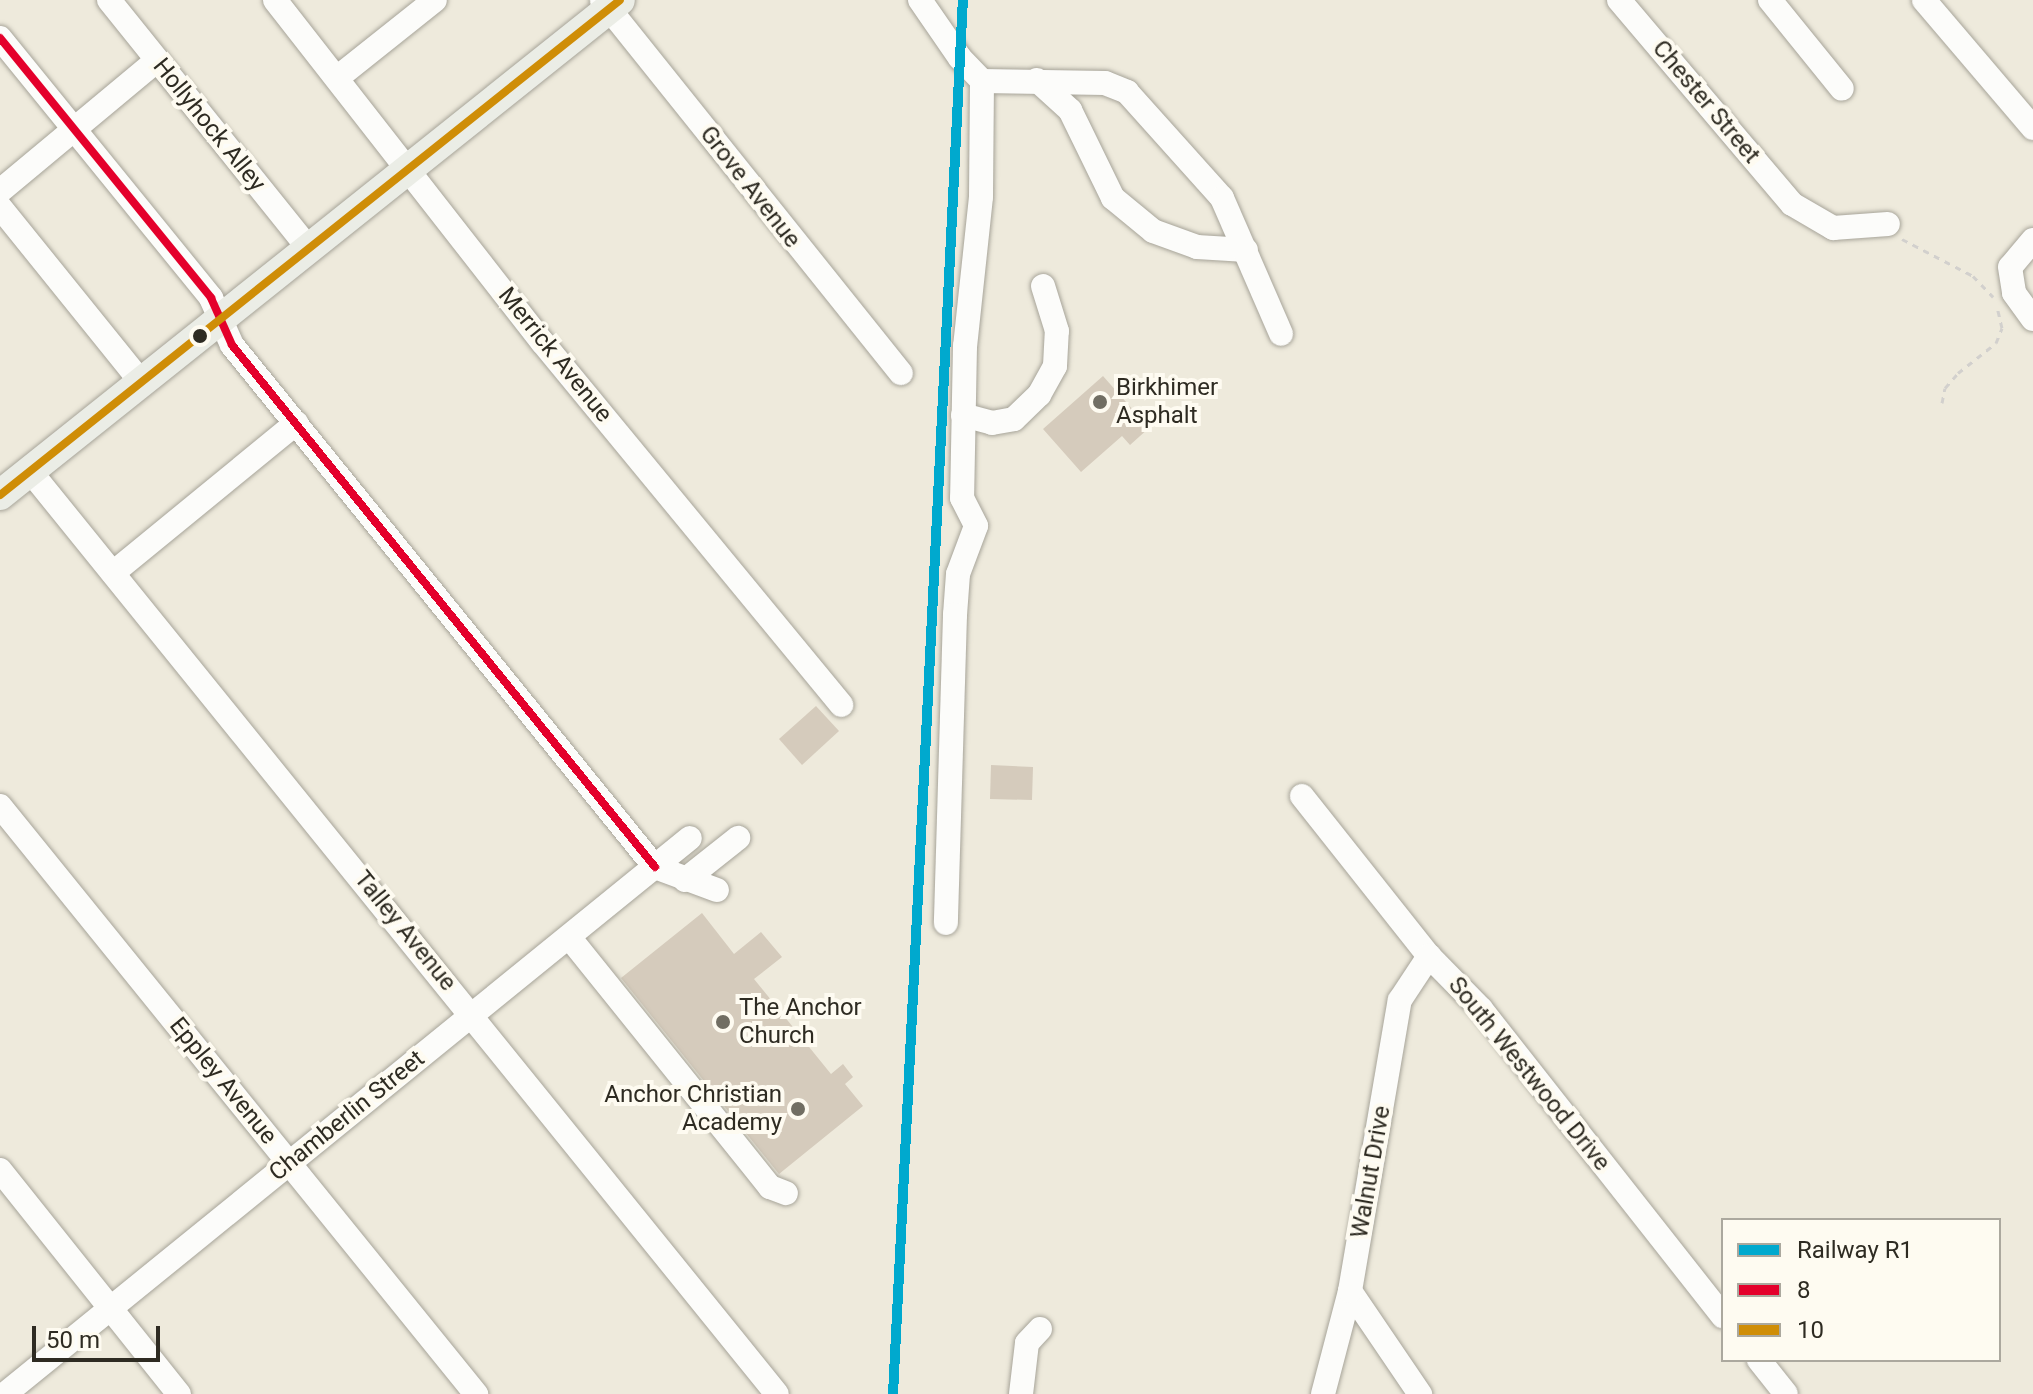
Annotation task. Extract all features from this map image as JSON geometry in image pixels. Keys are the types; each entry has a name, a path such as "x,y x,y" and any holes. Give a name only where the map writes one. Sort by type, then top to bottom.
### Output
{"main road":[{"path":"0,495 310,250 610,3"}],"street":[{"name":"Hollyhock Alley","path":"109,0 310,250"},
{"name":"Merrick Avenue","path":"275,0 543,343 841,705"},
{"path":"337,78 434,0"},
{"path":"920,0 951,47 982,81 981,197 965,346 963,415 962,498 976,526 958,574 946,923"},
{"name":"Chester Street","path":"1619,0 1792,204 1833,228 1888,224"},
{"path":"1770,0 1842,89"},
{"path":"1924,0 2033,128"},
{"name":"Grove Avenue","path":"610,3 901,373"},
{"path":"0,38 211,298 232,345 655,867 717,890"},
{"path":"0,191 157,60"},
{"path":"1037,80 1070,110 1113,198 1153,231 1197,247 1246,250"},
{"path":"982,81 1105,83 1127,92 1222,198 1281,334"},
{"path":"0,207 141,382"},
{"path":"2033,240 2012,259 2010,280 2033,319"},
{"path":"963,415 992,423 1014,419 1039,395 1055,366 1057,331 1043,286"},
{"path":"113,573 296,423"},
{"name":"Talley Avenue","path":"30,471 777,1394"},
{"name":"South Westwood Drive","path":"1302,796 1429,956 1481,1009 1721,1313"},
{"name":"Eppley Avenue","path":"0,806 476,1394"},
{"name":"Chamberlin Street","path":"5,1394 690,838"},
{"path":"685,880 738,838"},
{"path":"569,937 770,1187 786,1193"},
{"name":"Walnut Drive","path":"1323,1394 1350,1291 1400,1000 1429,956"},
{"path":"0,1170 179,1394"},
{"path":"1350,1291 1420,1394"},
{"path":"1021,1394 1027,1343 1040,1329"},
{"path":"1761,1362 1786,1394"}],"path":[{"path":"1888,224 1890,239 1901,239 1947,261 1992,296 2001,319 2000,336 1945,388 1942,403"}],"building":[{"name":"Birkhimer Asphalt","path":"1103,376 1149,428 1130,445 1122,436 1081,472 1043,429"},
{"path":"816,706 839,731 802,765 779,739"},
{"path":"991,765 1033,767 1032,800 990,799"},
{"name":"The Anchor Church","path":"702,913 734,954 761,932 782,957 754,979 831,1074 843,1064 853,1077 845,1084 863,1106 779,1174 621,978"}],"rail line":[{"name":"R1","path":"893,1394 963,0"}],"transit line":[{"name":"10","path":"0,495 620,0"},
{"name":"8","path":"0,38 211,298 232,345 655,867"}],"place":[{"name":"Birkhimer Asphalt","path":"1100,402"},
{"name":"The Anchor Church","path":"723,1022"},
{"name":"Anchor Christian Academy","path":"798,1109"}]}
